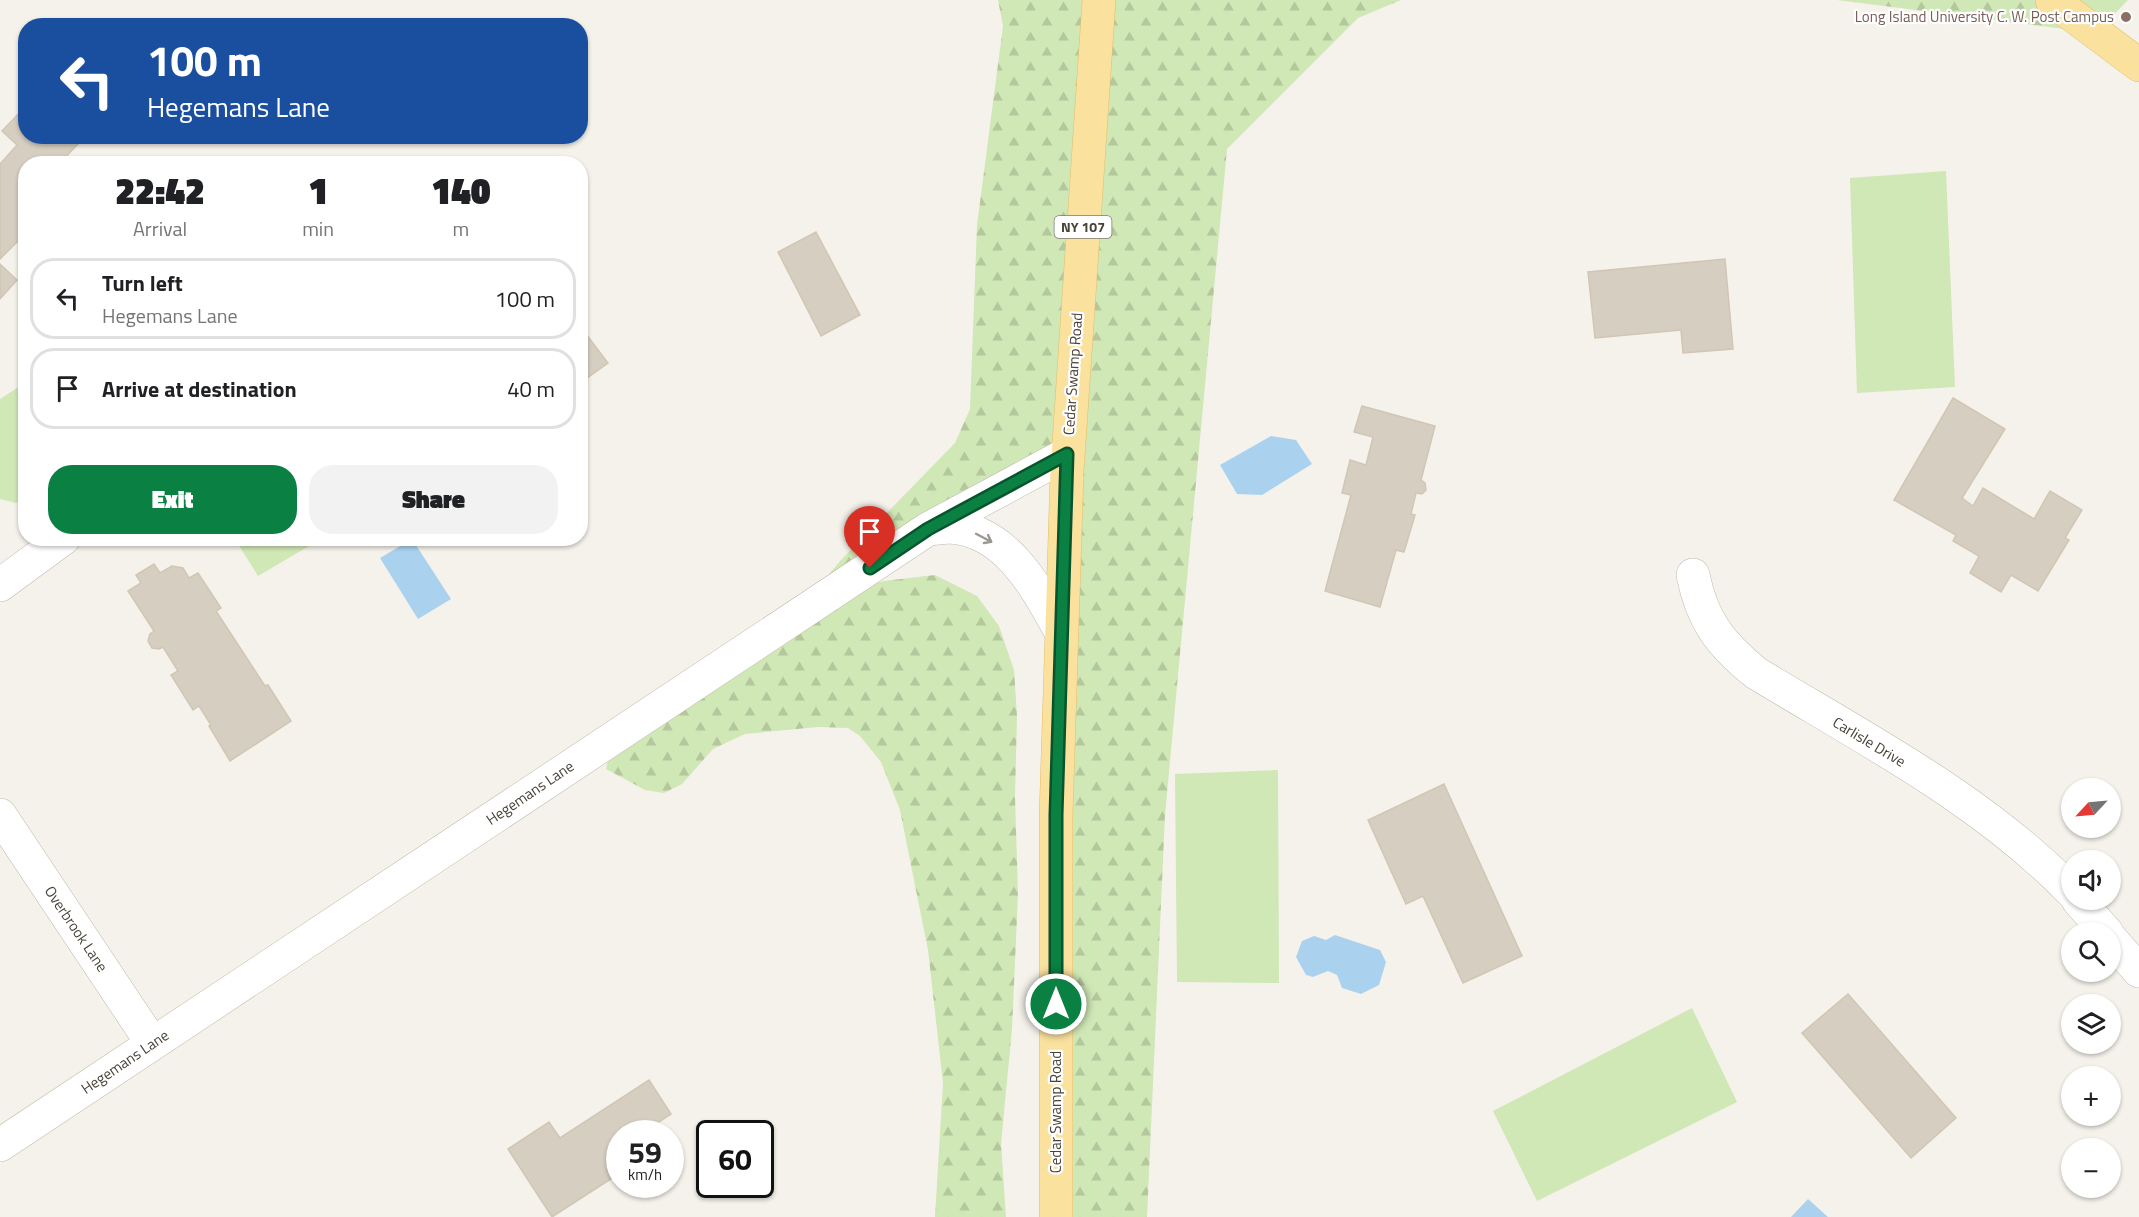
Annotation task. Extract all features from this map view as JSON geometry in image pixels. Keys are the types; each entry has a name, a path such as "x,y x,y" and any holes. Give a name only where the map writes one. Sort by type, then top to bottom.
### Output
{"main road":[{"name":"Cedar Swamp Road","path":"1056,1217 1056,815 1067,454 1099,0"},
{"path":"2052,0 2139,65"}],"street":[{"name":"Hegemans Lane","path":"0,1145 928,529 1067,454"},
{"path":"928,529 951,527 975,533 1002,548 1025,572 1061,632"},
{"path":"0,585 53,546"},
{"name":"Carlisle Drive","path":"1693,575 1698,599 1707,621 1716,634 1756,673 1940,784 2038,858 2061,881"},
{"name":"Overbrook Lane","path":"0,815 152,1044"},
{"path":"2087,910 2097,922"},
{"path":"2121,951 2139,971"}],"green space":[{"path":"998,0 1401,0 1358,18 1227,149 1165,815 1147,1217 1056,1217 1066,472 819,597 884,581 935,575 977,596 999,626 1014,670 1017,716 1015,797 1018,894 1012,1029 1001,1144 1006,1217 935,1217 943,1083 928,950 900,810 881,762 860,736 848,728 818,727 745,734 713,749 682,784 664,793 645,790 606,769 610,751 802,606 841,560 955,443 970,409 977,225 1003,26"},
{"path":"1837,0 2052,0 2096,33"},
{"path":"2052,0 2128,0 2096,33"},
{"path":"1946,171 1955,387 1857,393 1850,178"},
{"path":"18,387 18,501 16,503 0,499 0,399"},
{"path":"239,546 309,546 258,576"},
{"path":"1278,770 1279,983 1177,982 1175,774"},
{"path":"1692,1008 1737,1102 1537,1201 1493,1111"}],"water":[{"path":"1271,436 1296,440 1312,464 1262,495 1237,494 1220,465"},
{"path":"400,546 417,546 451,599 418,619 380,558"},
{"path":"1335,935 1380,950 1386,962 1379,985 1361,994 1342,988 1337,975 1328,971 1313,977 1306,975 1296,957 1302,941 1314,936 1326,940"},
{"path":"1808,1199 1828,1217 1791,1217"}],"building":[{"path":"18,114 18,144 78,144 67,156 18,156 18,241 0,259 0,164 17,145 2,131"},
{"path":"816,232 860,315 821,336 778,252"},
{"path":"1725,259 1733,349 1683,353 1681,330 1595,338 1588,272"},
{"path":"0,264 17,280 0,299"},
{"path":"588,337 608,363 588,377"},
{"path":"1953,398 2005,429 1962,498 1973,506 1983,488 2034,519 2050,491 2082,510 2065,538 2069,540 2038,591 2011,575 2001,592 1970,573 1979,556 1953,541 1956,535 1894,500"},
{"path":"1362,406 1435,426 1421,480 1425,483 1426,490 1422,494 1416,493 1411,514 1415,515 1404,552 1396,550 1380,607 1325,591 1351,495 1342,493 1350,460 1366,465 1373,437 1354,432"},
{"path":"154,564 160,573 172,566 183,568 189,578 198,573 221,608 216,611 291,721 230,761 199,706 193,710 171,675 178,671 163,647 152,648 148,641 150,634 154,631 128,591 141,583 136,575"},
{"path":"1444,784 1522,956 1463,983 1423,896 1406,904 1368,820"},
{"path":"1848,994 1956,1118 1911,1158 1802,1033"},
{"path":"649,1080 671,1114 662,1120 606,1120 606,1182 552,1217 508,1149 549,1122 560,1138"}],"place":[{"name":"Long Island University C. W. Post Campus","path":"2126,17"}],"route":[{"path":"870,568 928,529 1067,454 1056,815 1056,1004"}]}
